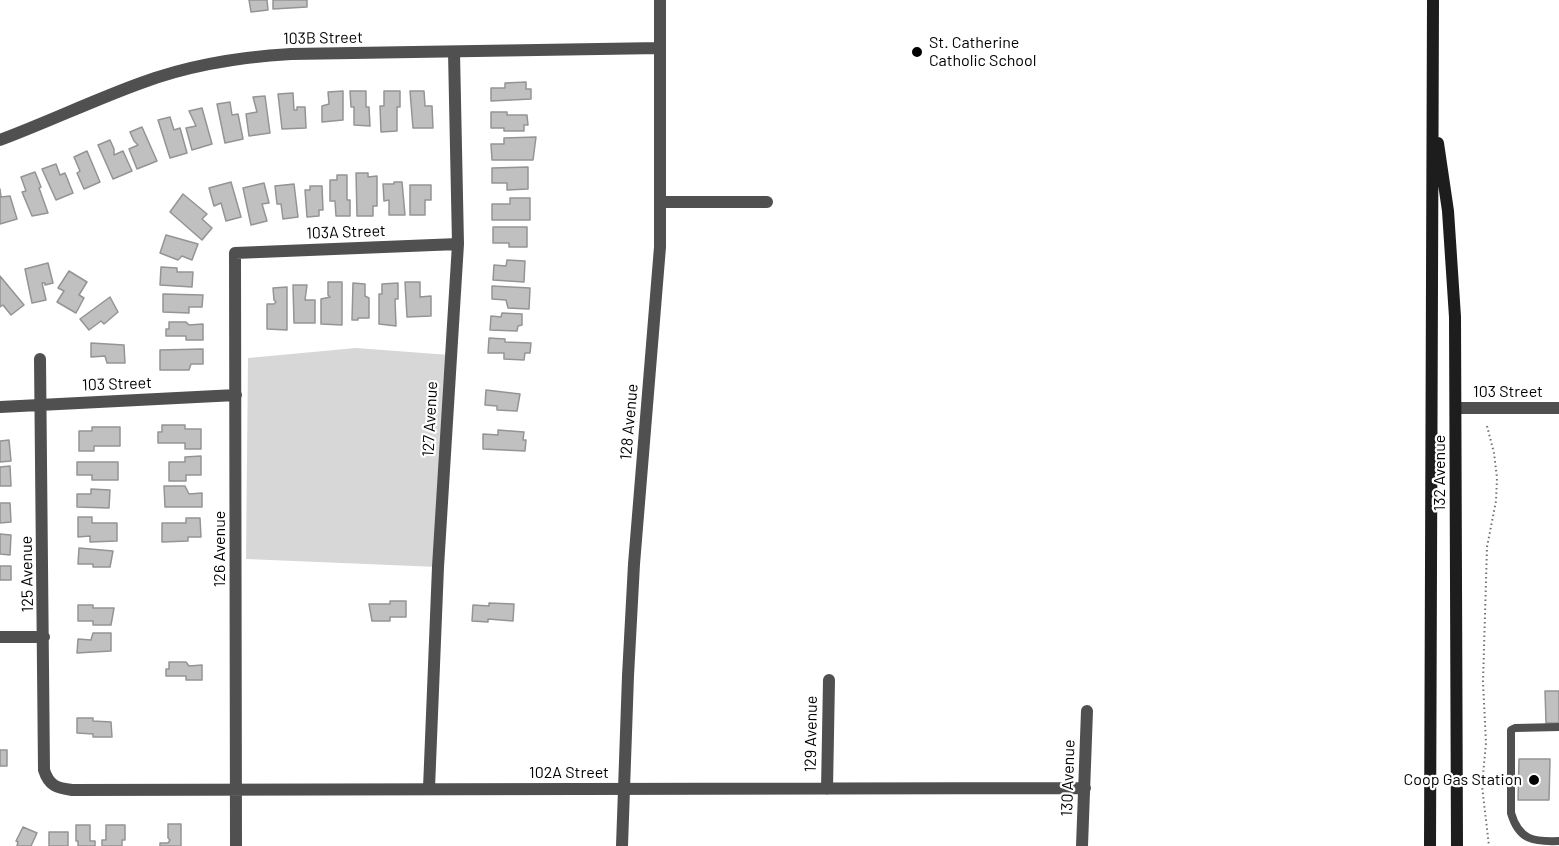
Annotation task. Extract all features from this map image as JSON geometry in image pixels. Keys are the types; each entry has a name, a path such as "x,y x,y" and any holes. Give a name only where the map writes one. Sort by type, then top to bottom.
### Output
{"main road":[{"name":"132 Avenue","path":"1430,846 1433,0"},
{"name":"132 Avenue","path":"1432,100 1448,211 1455,317 1457,846"}],"street":[{"name":"128 Avenue","path":"622,846 633,575 660,247 660,0"},
{"name":"103B Street","path":"0,140 143,82 215,63 252,57 291,54 660,48"},
{"name":"127 Avenue","path":"429,788 438,567 458,244 454,52"},
{"path":"660,202 767,202"},
{"name":"103A Street","path":"235,252 458,244"},
{"name":"126 Avenue","path":"235,252 236,846"},
{"name":"125 Avenue","path":"40,358 44,770 47,780 53,786"},
{"name":"103 Street","path":"0,406 236,395"},
{"name":"103 Street","path":"1456,408 1559,408"},
{"path":"0,637 44,637"},
{"name":"129 Avenue","path":"827,789 829,680"},
{"name":"130 Avenue","path":"1082,846 1087,711"},
{"name":"102A Street","path":"53,786 72,790 1085,788"}],"lane":[{"path":"1559,727 1511,730 1511,813 1514,825 1527,838 1537,841 1559,841"}],"path":[{"path":"1487,426 1497,478 1496,501 1487,547 1483,682 1486,743 1482,786 1489,846"}],"shaded area":[{"path":"356,348 450,355 438,567 246,559 248,358"}],"building":[{"path":"249,0 267,0 268,10 251,12"},
{"path":"273,0 307,0 307,7 273,9"},
{"path":"526,82 526,89 531,89 531,99 491,101 491,88 505,88 505,83"},
{"path":"343,91 343,120 322,122 322,106 329,104 328,92"},
{"path":"350,91 366,91 366,107 369,107 370,126 354,125 354,107 351,107"},
{"path":"384,91 400,91 397,131 381,132 380,106 384,106"},
{"path":"410,91 424,91 425,106 432,106 433,128 413,128"},
{"path":"293,93 294,110 297,110 297,107 305,107 306,128 282,129 278,94"},
{"path":"265,96 270,133 249,136 246,114 257,112 253,97"},
{"path":"230,102 232,115 238,114 243,139 225,143 217,104"},
{"path":"202,108 212,144 192,150 186,128 196,126 189,111"},
{"path":"491,112 527,115 528,125 524,125 524,131 504,131 504,128 491,128"},
{"path":"170,117 174,130 180,128 187,153 170,158 158,120"},
{"path":"142,127 157,161 137,169 129,149 138,145 130,132"},
{"path":"536,137 533,160 492,160 491,144 504,144 504,138"},
{"path":"110,140 114,155 123,151 132,171 113,179 98,145"},
{"path":"87,151 100,182 84,189 77,173 80,171 74,157"},
{"path":"56,164 60,175 65,173 73,193 56,200 42,169"},
{"path":"528,167 528,189 507,190 507,183 492,183 492,168"},
{"path":"35,172 48,213 32,216 22,192 26,191 21,177"},
{"path":"356,173 368,173 368,177 377,176 377,206 373,206 373,216 357,216"},
{"path":"337,175 347,175 347,200 350,200 350,216 336,216 335,201 330,201 330,180 337,180"},
{"path":"231,182 241,217 226,221 221,203 214,206 209,188"},
{"path":"394,182 402,182 405,215 389,215 389,200 384,201 383,184 394,184"},
{"path":"264,183 269,203 262,204 267,221 251,225 243,188"},
{"path":"294,184 298,217 283,219 281,204 277,204 275,186"},
{"path":"410,185 431,185 431,200 425,200 425,215 410,215"},
{"path":"310,186 322,186 323,210 319,210 319,216 307,217 305,190 310,190"},
{"path":"0,189 1,197 10,196 17,219 0,224"},
{"path":"183,194 207,214 202,219 212,228 202,240 170,212"},
{"path":"510,198 530,198 530,220 492,220 492,204 510,204"},
{"path":"493,227 527,227 527,247 509,247 509,243 493,243"},
{"path":"166,235 198,244 192,260 182,256 178,260 160,253"},
{"path":"507,260 525,261 524,282 493,280 494,265 506,266"},
{"path":"48,263 53,283 45,285 42,283 46,300 32,303 25,269"},
{"path":"161,267 177,268 177,272 193,272 192,287 160,285"},
{"path":"69,271 87,282 79,295 84,298 76,313 57,302 64,291 58,288"},
{"path":"0,276 24,305 11,315 3,305 0,307"},
{"path":"328,282 342,282 342,325 321,324 321,299 330,297"},
{"path":"405,282 420,282 420,297 431,296 431,316 407,317"},
{"path":"353,283 365,284 365,296 369,298 369,318 352,320"},
{"path":"398,283 398,299 395,299 396,326 379,324 379,294 382,294 382,284"},
{"path":"293,285 307,285 305,300 315,300 315,323 294,323"},
{"path":"492,286 530,288 529,309 508,308 506,300 492,299"},
{"path":"287,287 287,330 267,329 267,304 276,302 273,288"},
{"path":"163,294 203,295 202,307 189,307 189,313 163,312"},
{"path":"110,297 118,312 104,324 101,321 89,330 80,319"},
{"path":"502,313 522,314 522,325 518,326 517,331 490,330 491,316 501,317"},
{"path":"169,322 186,322 189,325 203,324 203,340 186,340 186,336 166,336"},
{"path":"489,338 505,339 505,342 531,343 530,353 525,353 524,360 504,359 504,353 488,353"},
{"path":"91,343 124,345 125,363 107,363 105,356 91,357"},
{"path":"203,349 203,364 191,364 189,370 160,370 160,350"},
{"path":"486,390 520,394 517,411 497,410 497,406 485,405"},
{"path":"162,425 185,425 185,429 201,429 201,449 185,449 185,443 158,443 158,432 162,432"},
{"path":"92,427 120,427 120,446 94,446 94,451 79,451 79,431 92,431"},
{"path":"498,430 524,432 525,451 483,449 483,434 498,435"},
{"path":"9,440 11,461 0,462 0,441"},
{"path":"201,456 201,475 186,475 186,481 169,481 169,462 185,462 185,457"},
{"path":"77,462 118,462 118,480 92,480 92,475 77,475"},
{"path":"10,466 11,486 0,486 0,467"},
{"path":"164,486 185,486 189,494 202,493 202,507 165,507"},
{"path":"91,489 110,490 109,508 77,507 77,494 91,494"},
{"path":"0,503 10,503 11,522 0,523"},
{"path":"78,517 92,517 92,523 117,523 117,541 90,542 90,536 78,537"},
{"path":"186,518 200,518 201,537 188,537 188,541 162,542 162,523 186,523"},
{"path":"0,534 11,535 10,555 0,554"},
{"path":"79,548 113,551 110,567 78,564"},
{"path":"0,566 11,566 11,580 0,580"},
{"path":"390,601 406,601 406,617 390,617 390,621 372,621 369,604 390,604"},
{"path":"489,603 514,604 513,621 488,619 488,622 472,621 473,605 489,606"},
{"path":"78,605 114,608 111,625 93,625 93,621 78,621"},
{"path":"93,633 111,633 111,651 77,653 78,639 91,640"},
{"path":"169,662 186,662 189,666 202,665 202,680 186,680 186,676 166,676"},
{"path":"1545,691 1559,691 1559,723 1546,723"},
{"path":"77,718 93,718 93,721 111,722 112,737 93,737 93,734 77,733"},
{"path":"0,750 7,750 7,766 0,766"},
{"name":"Coop Gas Station","path":"1519,759 1550,759 1549,800 1518,800"},
{"path":"168,824 181,824 181,846 160,846 160,843 168,843 170,840"},
{"path":"76,825 90,825 90,841 95,841 95,846 78,846"},
{"path":"106,825 125,825 125,840 122,840 122,846 102,846 102,840 106,840"},
{"path":"23,827 37,833 31,846 17,846 16,841"},
{"path":"49,832 68,832 68,846 49,846"}],"place":[{"name":"St. Catherine Catholic School","path":"917,52"},
{"name":"Coop Gas Station","path":"1534,780"}]}
